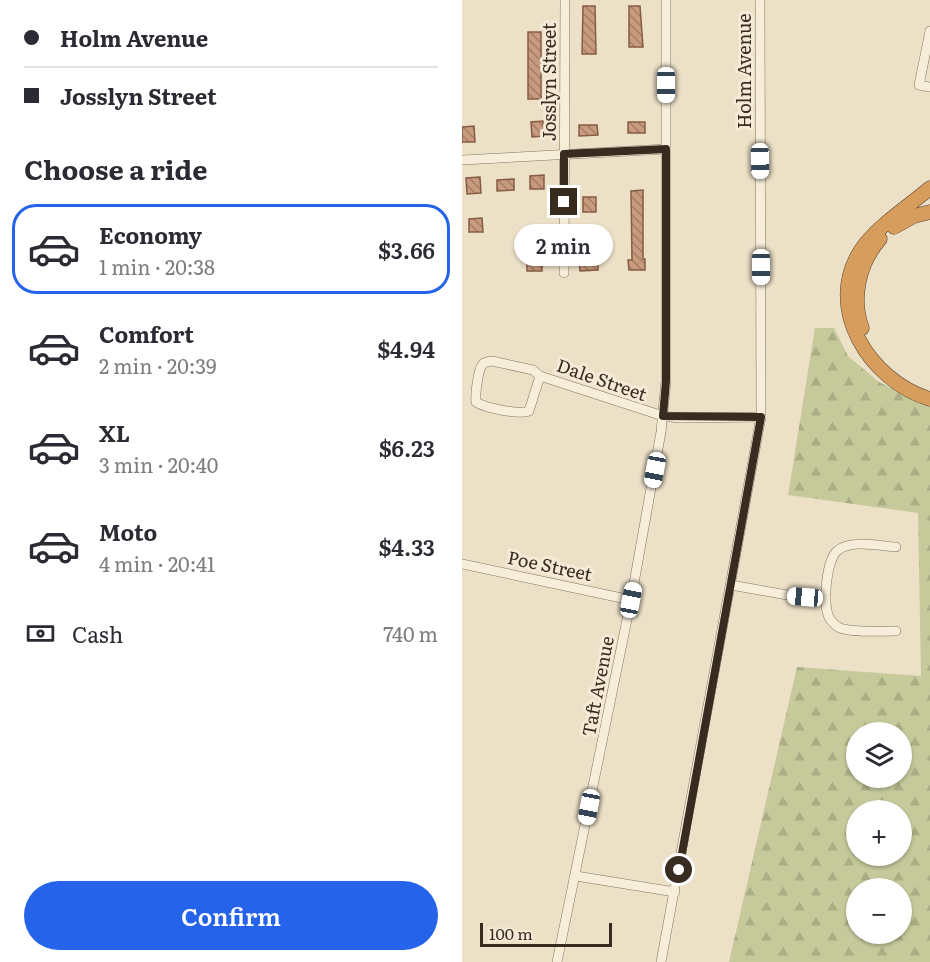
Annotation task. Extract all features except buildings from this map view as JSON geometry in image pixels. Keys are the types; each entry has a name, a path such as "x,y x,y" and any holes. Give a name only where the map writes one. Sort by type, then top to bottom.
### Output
{"highway":[{"path":"930,188 866,242 855,260 848,280 847,300 850,321 869,357 884,372 915,393 930,399"},
{"path":"930,212 904,220 892,228 874,246 858,282 857,302 864,333 881,359 897,372 930,390"}],"street":[{"name":"Josslyn Street","path":"564,273 565,0"},
{"name":"Taft Avenue","path":"557,962 631,600 663,416 666,381 666,0"},
{"name":"Holm Avenue","path":"661,962 761,417 760,0"},
{"path":"930,31 927,60 919,85 930,87"},
{"path":"462,160 666,149"},
{"path":"492,361 533,370 540,376 531,408 526,412 520,413 476,402 475,395 481,367 485,362 492,361"},
{"name":"Dale Street","path":"540,376 663,416 761,417"},
{"path":"896,547 852,545 837,551 828,567 826,597 829,618 840,628 896,631"},
{"name":"Poe Street","path":"462,564 631,600"},
{"path":"731,585 793,596 826,597"},
{"path":"576,876 675,892"}],"green space":[{"path":"815,328 834,328 848,356 879,382 930,407 930,962 729,962 797,667 921,676 918,513 788,495"}],"route":[{"path":"564,202 564,154 666,149 666,381 663,416 680,418 761,417 679,870"}]}
